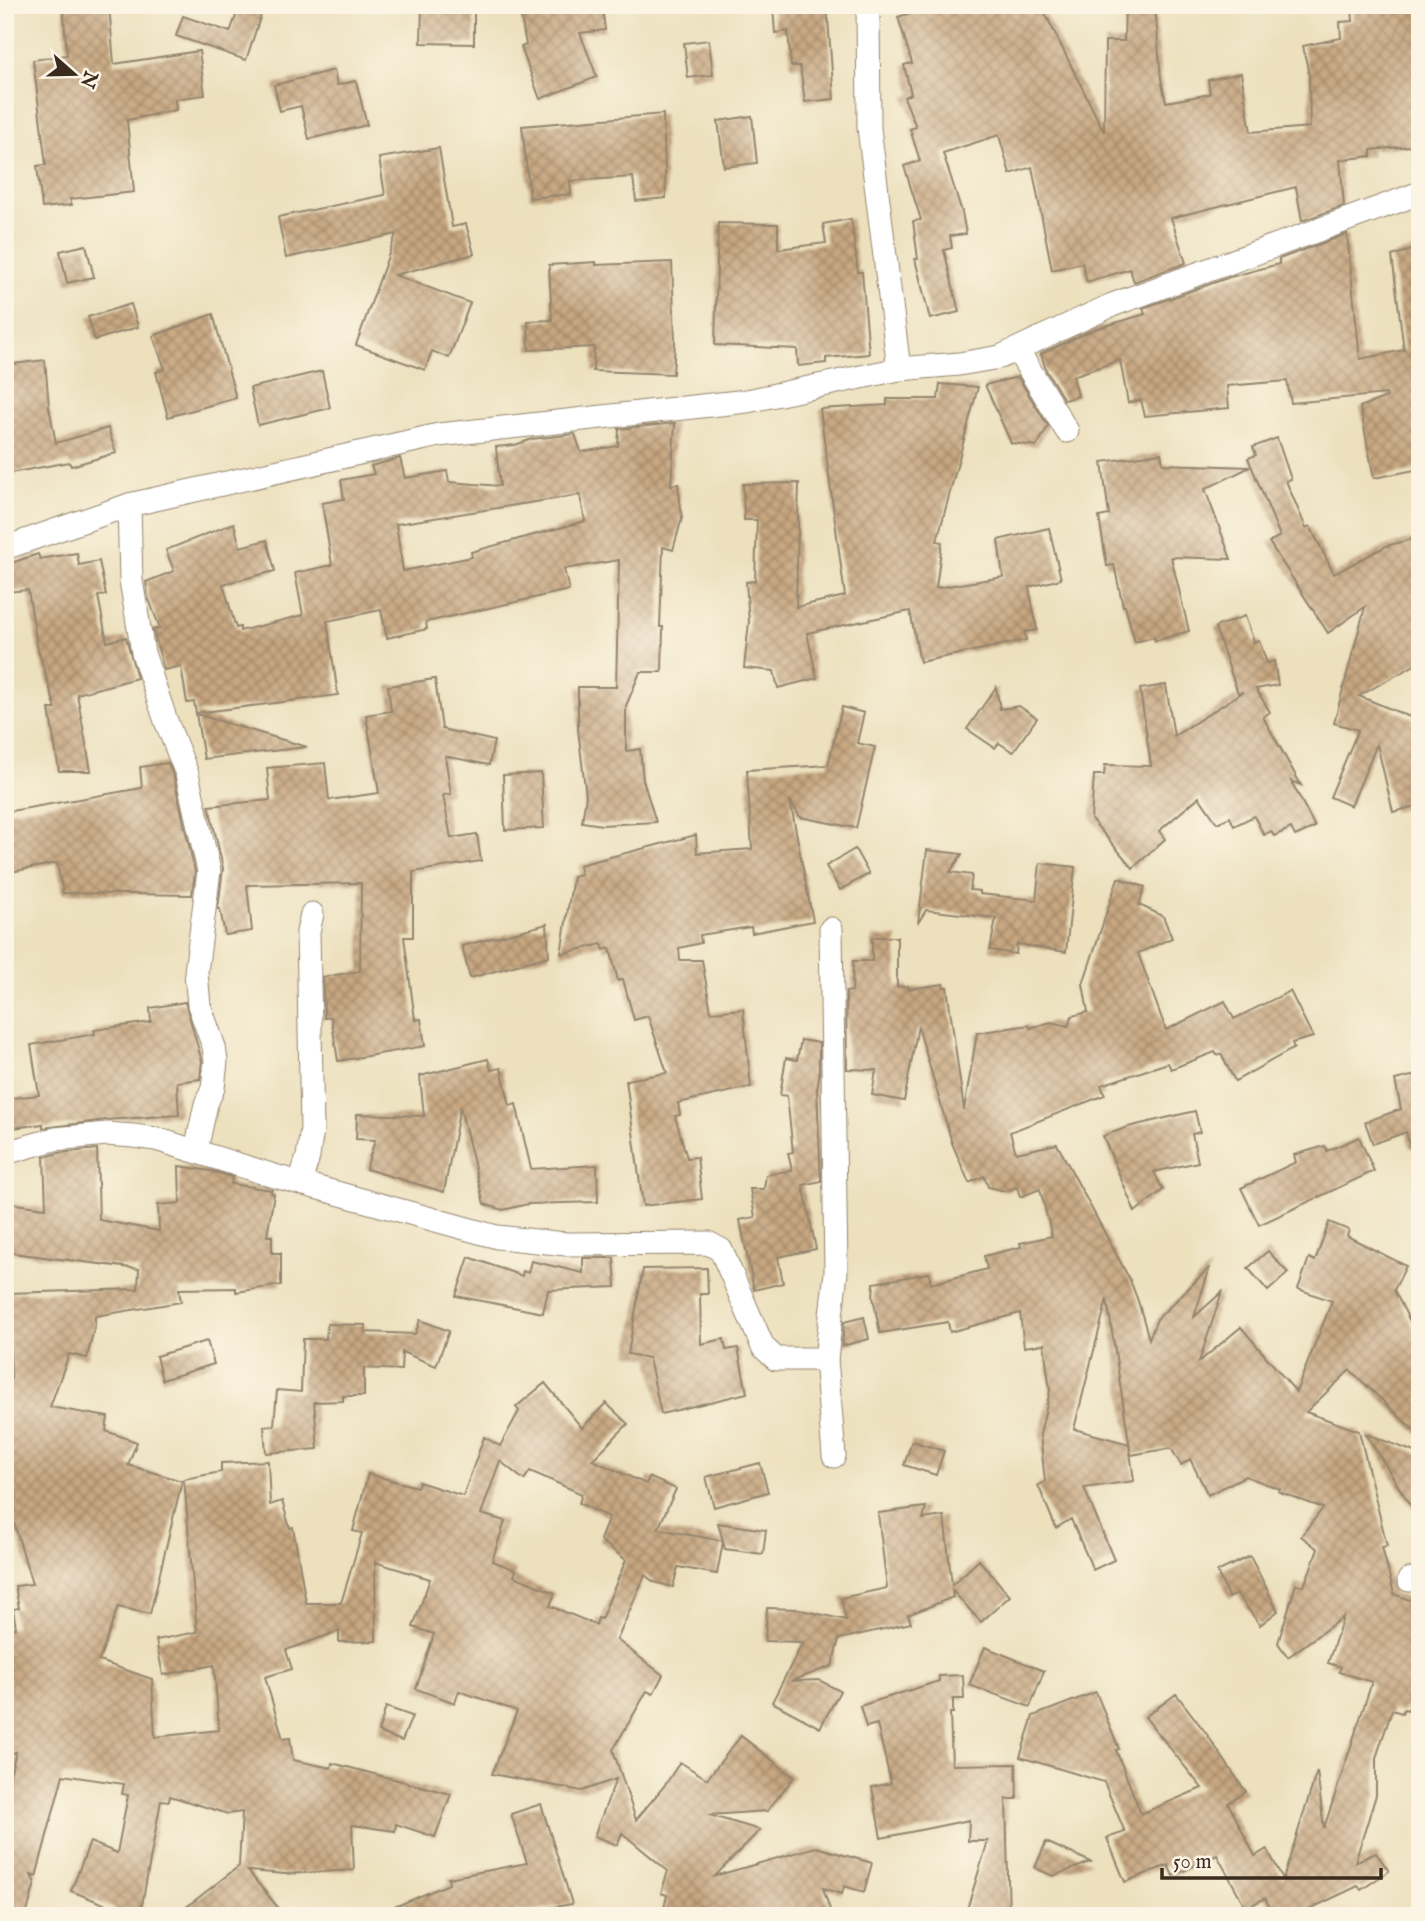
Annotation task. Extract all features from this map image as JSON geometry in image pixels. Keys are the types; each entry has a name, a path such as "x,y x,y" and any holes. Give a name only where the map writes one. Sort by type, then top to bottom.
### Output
{"street":[{"path":"869,5 869,128 899,369"},
{"path":"5,548 129,505 439,435 747,401 899,369 1000,357 1018,351 1112,305 1420,193"},
{"path":"1018,351 1067,431"},
{"path":"129,505 131,580 143,653 187,774 209,872 196,972 199,1005 214,1047 216,1061 213,1088 206,1104 196,1150"},
{"path":"300,1182 308,1157 312,1129 308,932 312,914"},
{"path":"831,929 836,1272 826,1359 834,1456"},
{"path":"5,1153 55,1139 107,1134 156,1139 497,1237 566,1244 708,1243 720,1250 769,1355 776,1359 826,1359"}],"building":[{"path":"63,5 109,5 114,64 199,51 205,95 175,99 176,110 127,120 134,192 70,199 72,205 42,208 37,166 46,165 33,60 67,55"},
{"path":"240,5 263,9 246,60 176,36 183,16 230,32"},
{"path":"422,5 474,5 474,44 421,43"},
{"path":"519,5 602,5 605,30 580,33 597,77 540,99 521,47 526,45"},
{"path":"827,5 834,99 805,102 800,66 791,66 788,31 775,33 773,7"},
{"path":"936,5 1041,5 1104,132 1105,41 1124,41 1125,5 1155,5 1161,79 1166,102 1210,94 1208,80 1241,73 1251,132 1310,127 1309,75 1303,46 1341,38 1340,22 1353,21 1352,8 1420,5 1420,110 1415,110 1419,145 1371,150 1371,156 1340,160 1344,206 1302,221 1296,187 1171,218 1186,263 1134,282 1130,269 1087,282 1082,263 1052,270 1032,167 1010,174 999,135 943,153 962,212 966,234 950,236 952,248 944,250 959,312 930,319 915,259 918,259 913,221 921,220 904,166 920,161 910,129 916,127 904,97 911,94 904,65 912,63 898,17"},
{"path":"709,40 713,75 688,78 684,43"},
{"path":"334,70 337,85 356,81 367,125 309,139 301,106 280,111 274,85"},
{"path":"663,114 666,198 636,201 633,177 570,181 571,194 530,198 522,126"},
{"path":"752,116 757,163 724,167 718,121"},
{"path":"439,148 452,227 466,224 474,254 395,275 470,303 449,358 432,351 425,370 356,345 396,234 286,258 278,217 385,195 379,158"},
{"path":"851,219 858,272 862,272 869,354 826,358 826,363 798,366 797,349 715,345 718,223 778,224 778,249 826,243 823,224"},
{"path":"1347,234 1360,359 1404,350 1392,256 1420,247 1420,469 1374,478 1360,407 1387,397 1386,394 1291,403 1287,381 1227,386 1229,408 1145,416 1141,400 1128,403 1120,360 1073,376 1078,396 1064,400 1046,370 1041,354 1092,330 1145,314 1143,308 1230,277 1279,264 1279,259"},
{"path":"86,245 94,277 67,283 60,251"},
{"path":"596,262 596,265 672,262 675,342 673,374 593,371 594,347 529,350 528,321 552,320 549,265"},
{"path":"131,304 138,327 95,340 88,317"},
{"path":"213,314 236,398 168,417 156,372 165,369 153,336"},
{"path":"45,360 49,407 56,443 108,428 116,453 71,466 69,462 5,474 5,365"},
{"path":"322,371 330,408 258,425 250,388"},
{"path":"1018,377 1048,426 1037,446 1011,443 985,385"},
{"path":"940,384 978,387 937,541 942,542 936,588 1003,577 998,540 1049,528 1061,579 1029,587 1037,630 1025,632 1026,640 920,662 910,611 807,633 817,678 778,688 774,671 744,668 749,622 746,582 755,581 757,520 744,520 743,484 799,483 796,607 845,596 820,409 887,405 887,399 938,399"},
{"path":"675,423 671,485 678,484 682,518 673,550 663,547 660,627 663,627 662,672 640,672 626,706 626,751 640,749 643,780 656,822 602,825 582,822 586,796 578,729 578,687 616,687 619,560 564,569 569,590 426,622 427,629 387,638 381,610 327,621 338,695 196,713 194,702 187,703 181,666 164,670 153,630 160,628 148,597 146,582 174,571 166,550 234,523 240,547 267,540 275,571 223,584 236,628 240,627 240,631 303,615 295,573 332,565 322,503 344,499 341,480 374,474 371,466 400,458 405,478 447,471 449,482 500,486 496,447 575,434 581,452 618,446 619,429","holes":["580,495 585,521 471,552 472,557 403,571 396,524"]},
{"path":"1277,438 1291,479 1286,481 1306,528 1310,526 1334,574 1386,546 1420,537 1420,662 1359,696 1420,721 1420,805 1393,812 1377,744 1351,806 1330,797 1358,730 1334,723 1365,607 1328,633 1269,542 1280,536 1248,458 1256,455 1253,447"},
{"path":"1161,453 1163,464 1250,467 1205,489 1231,559 1171,557 1189,631 1155,641 1154,637 1135,642 1123,606 1114,565 1107,566 1099,517 1109,515 1102,462"},
{"path":"77,553 79,565 99,561 106,595 98,596 107,642 126,637 137,678 77,694 91,771 59,771 49,709 56,709 38,650 28,590 5,592 5,565 38,554 40,559"},
{"path":"1245,616 1254,642 1259,640 1267,663 1274,661 1278,685 1256,689 1270,712 1263,717 1301,785 1291,781 1315,827 1295,836 1291,828 1274,836 1271,831 1264,835 1254,816 1234,826 1230,817 1217,823 1199,797 1159,831 1165,839 1133,868 1091,819 1094,775 1104,775 1105,765 1151,766 1140,689 1166,685 1174,736 1243,692 1238,693 1215,627"},
{"path":"435,679 442,729 494,741 489,765 445,756 451,794 443,795 451,838 477,834 481,861 413,872 413,937 404,937 415,1020 421,1019 425,1046 338,1061 331,1017 324,1018 323,977 360,971 361,883 247,885 252,931 225,935 218,909 223,868 209,806 270,800 267,768 325,763 329,800 379,793 366,715 391,711 388,686"},
{"path":"996,687 1000,709 1019,706 1037,718 1013,752 999,743 995,748 967,729"},
{"path":"842,707 864,713 857,743 875,747 856,828 800,817 790,800 813,921 752,933 751,927 700,935 701,943 679,948 680,960 702,960 711,1012 743,1009 751,1087 678,1103 680,1115 675,1116 687,1158 697,1157 702,1199 643,1206 626,1080 667,1073 648,1016 634,1020 623,979 618,981 610,948 604,950 602,944 561,954 573,876 581,874 579,865 696,835 697,853 752,849 747,770 828,765"},
{"path":"196,714 307,747 204,759"},
{"path":"168,763 174,778 195,872 192,895 63,893 57,863 5,873 5,812 142,788 140,767"},
{"path":"541,773 544,828 505,830 503,775"},
{"path":"855,849 869,874 840,890 826,866"},
{"path":"927,850 962,854 950,872 972,875 970,890 980,891 980,894 1036,900 1040,863 1075,867 1066,952 1017,944 1016,954 990,950 996,918 926,910 918,923"},
{"path":"1118,878 1145,887 1139,905 1163,916 1172,938 1138,953 1166,1030 1225,1001 1234,1019 1290,991 1313,1037 1292,1043 1294,1048 1235,1081 1221,1054 1217,1055 1215,1052 1171,1069 1168,1063 1101,1085 1105,1095 1010,1132 1016,1153 1057,1144 1130,1280 1149,1339 1157,1319 1210,1267 1194,1317 1222,1292 1199,1362 1241,1327 1296,1392 1332,1301 1298,1289 1309,1258 1315,1261 1329,1222 1349,1230 1347,1236 1406,1266 1394,1290 1420,1341 1420,1436 1350,1370 1306,1412 1359,1431 1387,1546 1382,1547 1394,1594 1420,1604 1420,1675 1408,1710 1404,1709 1402,1713 1392,1710 1376,1758 1376,1795 1355,1862 1376,1853 1389,1871 1361,1890 1358,1886 1301,1913 1303,1916 1271,1916 1272,1912 1265,1898 1246,1908 1217,1855 1173,1876 1168,1865 1125,1882 1107,1838 1125,1832 1104,1782 1020,1757 1033,1716 1096,1692 1141,1814 1202,1788 1145,1717 1176,1694 1246,1792 1228,1803 1255,1856 1267,1849 1283,1879 1317,1771 1324,1828 1372,1682 1339,1672 1341,1667 1328,1663 1343,1617 1288,1657 1278,1643 1296,1584 1304,1586 1318,1549 1301,1536 1323,1508 1245,1476 1208,1495 1190,1459 1181,1465 1171,1448 1131,1455 1107,1299 1074,1429 1129,1444 1134,1481 1084,1488 1114,1560 1093,1570 1071,1519 1056,1528 1038,1485 1045,1482 1040,1434 1050,1391 1044,1344 1024,1347 1020,1313 950,1332 948,1322 880,1333 873,1297 874,1283 929,1273 931,1284 987,1269 984,1256 1021,1247 1020,1243 1052,1236 1040,1189 1020,1197 1017,1187 1005,1191 988,1187 984,1176 969,1183 952,1143 918,1026 904,1101 872,1095 876,1070 847,1069 846,992 852,991 853,961 872,961 872,937 897,937 897,987 908,986 908,989 943,984 947,987 964,1110 977,1033 1029,1025 1030,1028 1051,1022 1068,1026 1072,1016 1088,1012 1083,984"},
{"path":"547,924 549,956 470,978 462,946"},
{"path":"185,1002 202,1061 200,1079 177,1082 179,1115 5,1129 5,1099 39,1095 31,1045 95,1034 94,1030 151,1022 150,1008"},
{"path":"801,1040 819,1043 817,1090 821,1181 803,1185 816,1249 778,1257 783,1283 754,1290 740,1220 755,1217 750,1189 764,1189 766,1175 792,1170 788,1153 793,1152 787,1096 780,1095 786,1058 797,1060"},
{"path":"488,1059 491,1070 501,1068 510,1106 516,1104 531,1169 597,1165 598,1202 528,1204 503,1210 484,1204 460,1107 444,1192 366,1169 375,1140 356,1139 357,1114 424,1116 420,1076"},
{"path":"1420,1074 1420,1147 1410,1148 1406,1132 1373,1144 1365,1122 1401,1109 1395,1080"},
{"path":"1195,1111 1200,1132 1192,1134 1198,1162 1154,1172 1163,1190 1135,1212 1103,1136 1128,1127"},
{"path":"1359,1137 1374,1171 1259,1225 1241,1188 1296,1162 1294,1155 1325,1146 1327,1151"},
{"path":"97,1149 99,1220 159,1231 158,1205 180,1203 179,1166 232,1177 231,1184 272,1190 271,1193 274,1194 267,1236 272,1236 272,1253 281,1253 281,1285 236,1292 236,1288 179,1289 181,1302 95,1316 87,1358 69,1354 50,1407 108,1417 106,1431 137,1442 128,1465 182,1481 150,1614 118,1607 99,1661 152,1679 155,1737 219,1730 214,1665 163,1675 156,1640 197,1632 184,1479 221,1472 221,1463 268,1461 270,1505 282,1501 290,1528 293,1527 306,1603 341,1603 362,1533 353,1531 368,1474 417,1487 419,1482 463,1496 484,1437 500,1446 519,1411 516,1407 545,1383 582,1428 606,1403 628,1424 592,1460 646,1484 649,1477 676,1489 658,1529 723,1541 718,1523 766,1530 763,1554 725,1549 723,1542 717,1574 678,1567 673,1587 654,1582 645,1575 617,1640 663,1675 653,1694 647,1691 613,1750 636,1820 680,1762 707,1779 741,1736 794,1777 767,1811 709,1815 760,1830 715,1876 816,1847 872,1863 864,1892 844,1886 842,1894 823,1888 832,1916 662,1916 667,1895 661,1893 668,1871 622,1833 617,1845 594,1836 616,1779 582,1791 492,1774 517,1711 459,1691 455,1703 416,1689 434,1634 413,1627 430,1579 375,1562 376,1641 339,1642 339,1631 286,1650 292,1669 265,1677 283,1739 290,1738 293,1760 331,1768 332,1763 451,1794 435,1837 396,1824 395,1831 352,1825 354,1870 285,1874 248,1871 285,1916 175,1916 239,1866 242,1812 228,1814 170,1796 169,1801 161,1800 140,1916 113,1916 114,1908 71,1891 90,1842 117,1853 128,1795 122,1794 124,1784 63,1775 36,1877 31,1875 35,1883 26,1916 5,1916 5,1794 16,1752 5,1754 5,1629 16,1628 13,1609 19,1608 15,1586 32,1584 5,1492 5,1380 11,1378 8,1293 138,1289 139,1269 5,1252 8,1203 46,1208 44,1157","holes":["500,1461 524,1480 530,1471 582,1494 579,1503 609,1517 600,1540 626,1560 596,1625 550,1606 555,1593 514,1576 516,1570 492,1561 505,1521 481,1514"]},
{"path":"1268,1251 1288,1273 1268,1291 1248,1268"},
{"path":"469,1257 522,1276 523,1271 528,1273 531,1261 583,1273 583,1258 614,1258 616,1287 548,1290 543,1313 456,1296"},
{"path":"707,1268 708,1294 700,1294 701,1344 724,1339 726,1350 738,1348 747,1393 661,1414 649,1358 628,1354 643,1269"},
{"path":"864,1317 869,1339 842,1346 844,1322"},
{"path":"420,1320 449,1331 436,1366 402,1352 401,1370 364,1368 364,1396 343,1396 343,1401 314,1402 318,1449 266,1453 264,1426 274,1425 277,1390 301,1392 303,1339 326,1339 327,1324 366,1325 365,1332 415,1334"},
{"path":"207,1341 214,1364 162,1380 156,1356"},
{"path":"1366,1434 1420,1454 1420,1521"},
{"path":"912,1441 944,1451 936,1475 904,1465"},
{"path":"760,1463 768,1492 714,1507 706,1477"},
{"path":"926,1507 923,1519 944,1516 952,1585 979,1560 1010,1596 981,1622 952,1590 953,1597 908,1615 911,1623 839,1639 832,1666 791,1681 819,1680 840,1691 820,1728 772,1702 803,1642 765,1641 767,1608 796,1609 846,1620 841,1598 887,1588 878,1513"},
{"path":"1250,1556 1278,1611 1260,1625 1237,1594 1229,1598 1217,1572"},
{"path":"985,1647 1044,1671 1030,1707 969,1685"},
{"path":"963,1675 964,1699 953,1699 953,1713 950,1713 952,1765 1016,1764 1017,1799 1006,1799 1009,1916 965,1916 988,1841 968,1841 969,1820 881,1838 872,1787 891,1783 877,1724 866,1727 860,1706 939,1681 939,1676"},
{"path":"386,1707 412,1716 402,1741 378,1732"},
{"path":"541,1804 572,1904 519,1913 519,1916 373,1916 449,1884 448,1878 527,1863 511,1814"},
{"path":"1046,1842 1091,1862 1053,1876 1035,1868"}]}
